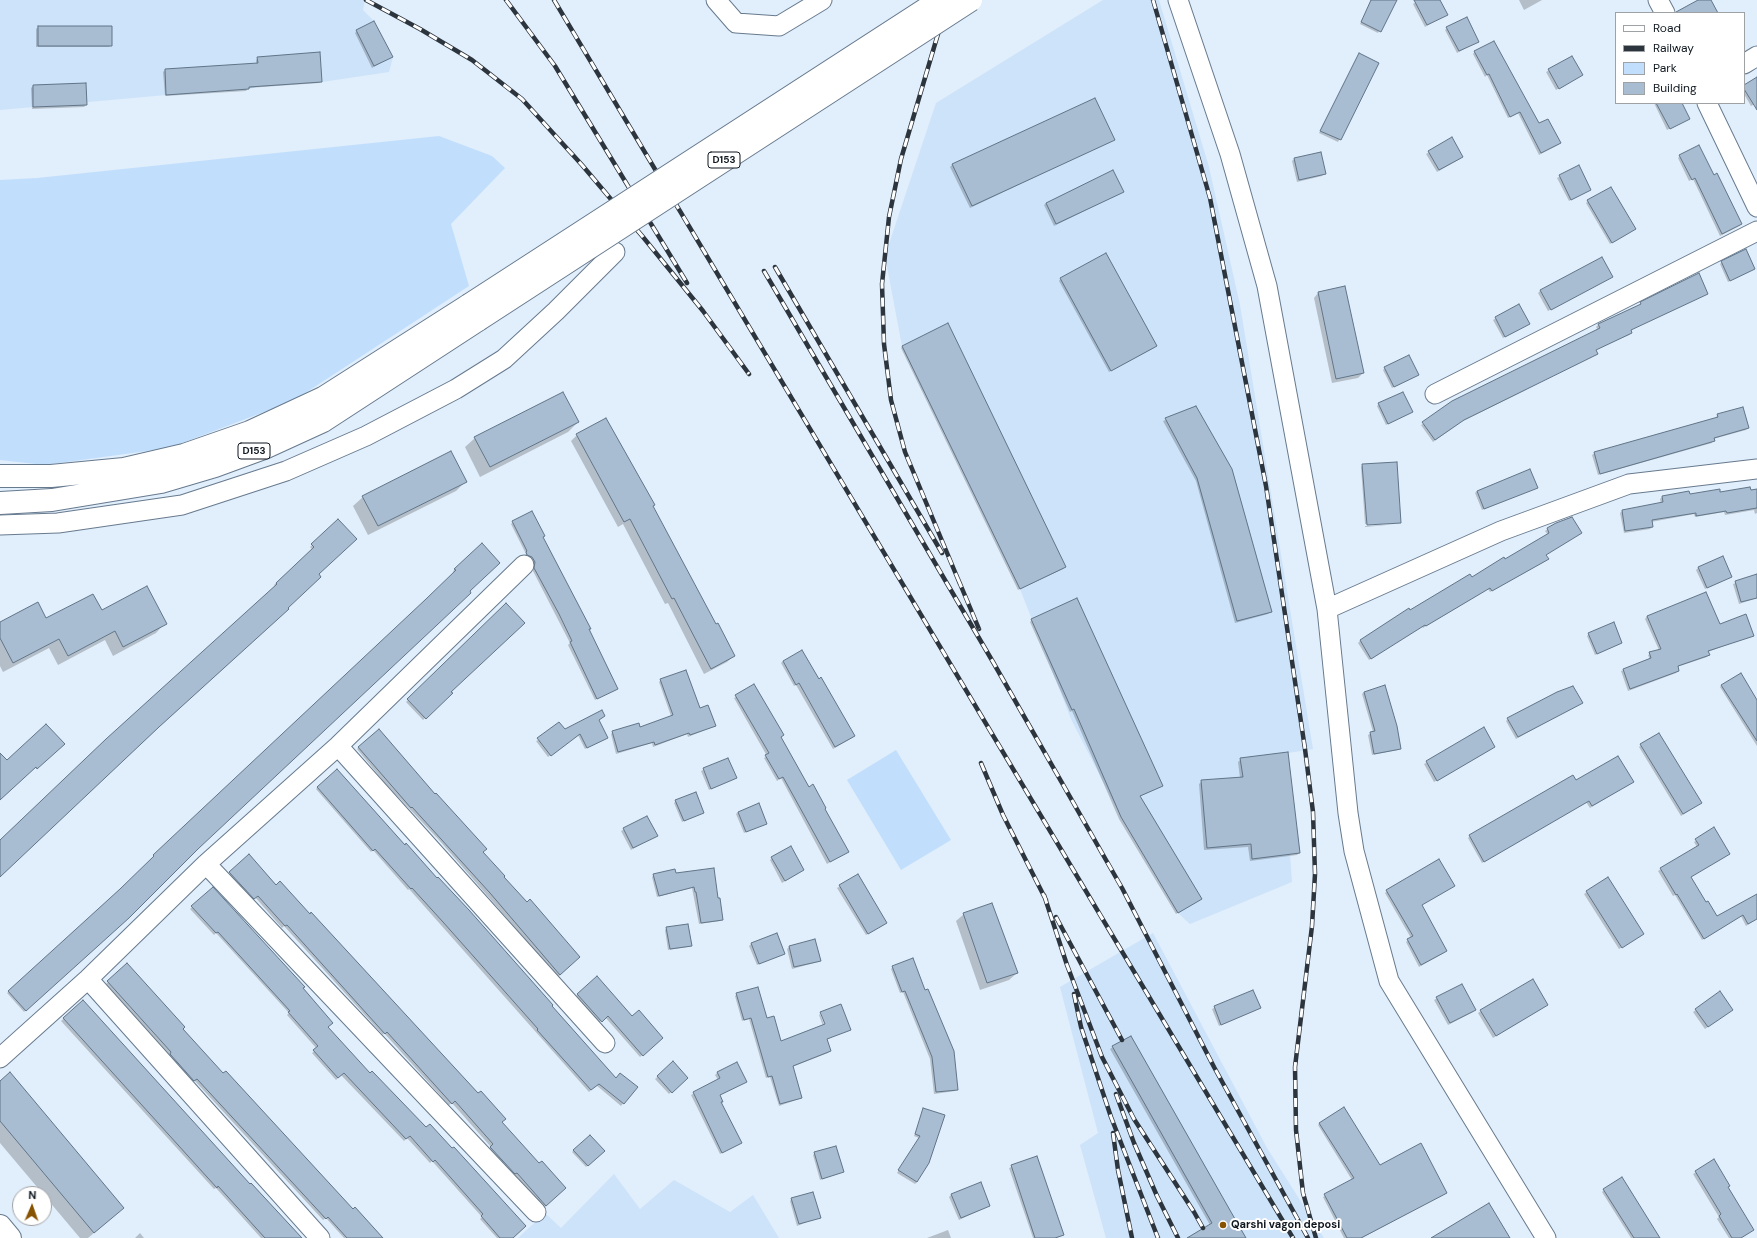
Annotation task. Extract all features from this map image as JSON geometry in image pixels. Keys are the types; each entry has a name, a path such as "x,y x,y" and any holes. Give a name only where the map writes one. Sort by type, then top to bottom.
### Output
{"main road":[{"name":"D153","path":"0,503 52,500 161,482 215,466 264,448 323,421 473,313 940,0"},
{"name":"D153","path":"0,476 51,476 124,469 184,455 250,432 323,398 473,313 971,0"},
{"path":"0,1226 10,1238"}],"street":[{"path":"716,0 736,23 779,26 822,0"},
{"path":"1178,0 1230,154 1267,286 1327,609 1348,813 1354,851 1388,981 1546,1238"},
{"path":"1658,0 1664,12"},
{"path":"1745,63 1757,56"},
{"path":"1707,104 1757,207"},
{"path":"1435,394 1757,231"},
{"path":"0,525 58,523 182,505 286,471 366,436 456,390 504,359 556,311 615,252"},
{"path":"1327,609 1501,531 1629,484 1757,469"},
{"path":"0,1058 88,979 206,864 338,746 524,565"},
{"path":"338,746 605,1043"},
{"path":"206,864 536,1212"},
{"path":"88,979 320,1238"}],"shaded area":[{"path":"0,0 365,0 363,10 374,21 393,57 389,72 322,82 260,86 249,89 0,110"},
{"path":"1103,0 1159,0 1209,167 1240,305 1313,749 1288,753 1300,853 1290,854 1292,882 1190,924 1178,913 1121,817 1071,719 1020,589 902,346 885,256 936,103"},
{"path":"1153,933 1267,1148 1324,1238 1106,1238 1080,1145 1098,1133 1060,987"},
{"path":"614,1174 640,1209 674,1180 730,1212 753,1195 779,1238 518,1238 545,1213 561,1228"}],"green space":[{"path":"439,136 492,156 505,168 451,224 469,286 293,401 169,448 45,465 0,460 0,180 37,178"},
{"path":"896,750 951,840 901,870 847,780"}],"building":[{"path":"1371,0 1397,0 1381,32 1361,22"},
{"path":"1414,0 1440,0 1448,15 1427,25"},
{"path":"1698,0 1711,0 1717,12 1676,12"},
{"path":"1467,17 1479,42 1459,51 1446,27"},
{"path":"374,21 393,57 374,66 356,30"},
{"path":"38,26 112,26 112,46 38,46"},
{"path":"1494,41 1539,123 1548,119 1561,143 1541,153 1520,112 1510,117 1489,74 1487,75 1474,51"},
{"path":"320,52 322,82 166,95 165,69 258,63 257,57"},
{"path":"1359,53 1379,63 1341,140 1320,131"},
{"path":"1572,56 1583,75 1559,89 1548,69"},
{"path":"1757,77 1757,110 1745,91 1745,84"},
{"path":"86,83 87,105 33,107 33,85"},
{"path":"1095,98 1115,140 972,206 952,164"},
{"path":"1657,104 1682,104 1690,119 1670,129"},
{"path":"1452,137 1463,157 1439,170 1428,151"},
{"path":"1699,145 1714,175 1717,173 1742,224 1722,234 1695,178 1692,180 1679,155"},
{"path":"1321,152 1326,174 1299,180 1294,158"},
{"path":"1579,165 1591,190 1571,200 1559,175"},
{"path":"1113,170 1124,192 1056,224 1046,203"},
{"path":"1611,187 1636,229 1612,243 1587,200"},
{"path":"1746,249 1755,269 1730,281 1721,261"},
{"path":"1106,253 1157,346 1111,371 1060,278"},
{"path":"1602,257 1613,277 1551,310 1540,290"},
{"path":"1699,273 1708,294 1631,330 1632,333 1596,350 1598,354 1464,420 1435,440 1422,422 1452,401 1600,328 1598,324 1641,304 1640,302"},
{"path":"1345,286 1364,373 1336,379 1318,292"},
{"path":"1519,304 1530,324 1505,337 1495,317"},
{"path":"948,323 1066,567 1020,589 902,346"},
{"path":"1409,355 1419,375 1394,387 1384,367"},
{"path":"563,392 579,422 490,467 474,437"},
{"path":"1403,392 1413,412 1388,424 1378,403"},
{"path":"1196,406 1232,469 1272,612 1237,621 1197,478 1165,418"},
{"path":"1743,407 1749,428 1714,438 1715,441 1600,474 1594,452 1718,417 1717,414"},
{"path":"606,418 655,505 653,506 716,624 718,623 735,656 711,669 630,519 624,522 576,434"},
{"path":"451,451 467,482 378,526 362,496"},
{"path":"1397,462 1401,523 1367,525 1362,464"},
{"path":"1530,469 1538,488 1484,509 1477,491"},
{"path":"1750,487 1751,490 1757,489 1757,508 1696,516 1696,513 1652,520 1653,527 1625,531 1622,510 1663,502 1662,496 1689,491 1690,494 1720,489 1720,492"},
{"path":"532,511 545,536 543,537 591,629 589,629 618,689 597,699 570,642 572,641 534,568 535,562 532,557 527,555 527,551 512,521"},
{"path":"1572,517 1582,533 1546,555 1549,559 1492,591 1490,588 1426,626 1425,625 1371,659 1360,640 1409,608 1410,610 1470,574 1472,577 1504,557 1505,559 1549,533 1547,528"},
{"path":"338,519 357,539 319,574 321,577 288,608 289,609 159,727 0,877 0,840 106,739 277,584 276,583 314,547 311,544"},
{"path":"482,543 500,563 470,591 471,593 198,849 129,918 26,1011 8,991 120,889 154,856 153,855 426,599 456,570 454,569"},
{"path":"1723,556 1732,577 1707,588 1698,567"},
{"path":"1757,574 1757,598 1741,602 1735,581"},
{"path":"147,586 167,624 123,647 115,631 68,656 59,639 13,663 0,638 0,622 38,602 46,618 93,594 102,610"},
{"path":"1706,592 1720,624 1746,614 1754,636 1708,651 1710,655 1678,666 1679,671 1630,689 1623,669 1651,658 1649,652 1661,649 1647,616"},
{"path":"1077,598 1163,786 1140,796 1202,899 1178,913 1121,817 1074,709 1072,710 1031,619"},
{"path":"506,603 525,623 451,692 453,693 426,719 407,699"},
{"path":"1614,622 1622,643 1597,654 1588,633"},
{"path":"802,650 819,679 821,677 855,736 835,747 799,683 796,685 783,661"},
{"path":"686,670 700,708 708,705 716,726 690,735 689,733 655,745 654,742 618,752 612,731 639,723 640,727 673,715 660,679"},
{"path":"1741,673 1757,700 1757,741 1721,685"},
{"path":"754,684 784,735 781,737 809,787 813,784 849,852 830,862 783,777 779,779 765,755 769,753 735,695"},
{"path":"1385,685 1397,726 1401,749 1374,754 1370,732 1375,731 1364,692"},
{"path":"1573,686 1583,703 1518,737 1507,718 1557,692"},
{"path":"602,710 605,716 599,720 608,738 587,748 580,734 551,756 537,738 559,722 565,729"},
{"path":"46,724 65,744 37,769 36,767 0,800 0,753 7,760"},
{"path":"1484,727 1495,747 1437,781 1426,761"},
{"path":"379,729 435,794 436,793 487,849 483,852 505,876 504,877 527,902 530,899 580,957 560,975 490,893 412,807 411,808 358,747"},
{"path":"1659,733 1702,803 1683,814 1640,744"},
{"path":"1288,752 1300,853 1252,859 1251,844 1207,848 1201,780 1243,777 1240,758"},
{"path":"1618,756 1634,782 1592,806 1589,801 1484,862 1469,835 1573,775 1576,780"},
{"path":"728,758 737,778 711,789 703,768"},
{"path":"337,769 405,845 406,843 437,878 438,877 469,910 616,1078 620,1073 638,1087 624,1104 599,1084 591,1090 443,922 375,849 373,851 317,787"},
{"path":"696,792 704,813 684,821 675,800"},
{"path":"759,803 767,824 746,832 738,812"},
{"path":"647,816 658,836 633,848 623,828"},
{"path":"1714,827 1730,854 1691,877 1706,902 1708,901 1717,916 1757,894 1757,919 1748,924 1743,915 1704,939 1660,868 1699,845 1695,839"},
{"path":"791,846 804,870 785,881 771,857"},
{"path":"249,854 276,885 280,881 310,914 311,912 478,1093 481,1091 506,1119 502,1122 539,1163 542,1161 566,1188 546,1206 517,1173 515,1174 490,1147 493,1144 455,1101 452,1104 387,1032 385,1034 287,925 285,926 258,896 254,899 229,872"},
{"path":"1439,859 1455,886 1422,905 1447,951 1421,965 1407,939 1413,936 1386,890"},
{"path":"714,868 723,920 701,923 694,887 659,896 653,874 675,869 676,873"},
{"path":"858,874 887,923 868,934 839,885"},
{"path":"1608,877 1644,934 1622,948 1586,891"},
{"path":"213,887 305,987 303,988 333,1023 328,1027 370,1073 372,1071 426,1127 430,1124 452,1148 454,1147 526,1226 513,1238 500,1238 481,1216 483,1214 435,1160 433,1162 410,1136 406,1139 344,1073 338,1078 313,1050 318,1046 288,1012 290,1011 218,932 216,933 191,906"},
{"path":"992,903 1018,973 987,983 963,913"},
{"path":"688,924 692,946 670,949 666,927"},
{"path":"777,933 785,954 759,964 751,943"},
{"path":"815,939 821,961 794,967 789,946"},
{"path":"913,958 925,990 928,989 954,1051 958,1090 936,1092 932,1057 905,991 902,992 892,966"},
{"path":"127,963 185,1027 183,1029 223,1073 226,1071 353,1209 355,1207 383,1238 347,1238 328,1217 326,1219 197,1079 194,1081 170,1054 171,1052 107,981"},
{"path":"597,976 632,1016 639,1010 663,1038 643,1056 608,1016 602,1022 577,994"},
{"path":"1533,979 1548,1005 1496,1036 1480,1010"},
{"path":"1462,984 1476,1010 1450,1023 1436,997"},
{"path":"758,987 767,1018 774,1016 781,1041 825,1024 820,1012 841,1004 851,1030 827,1039 831,1051 793,1066 802,1098 780,1104 772,1076 768,1077 751,1018 744,1020 736,993"},
{"path":"1253,990 1261,1008 1221,1025 1214,1006"},
{"path":"1720,991 1733,1010 1708,1027 1695,1009"},
{"path":"83,1000 250,1184 251,1183 302,1238 265,1238 218,1186 217,1188 63,1018"},
{"path":"1131,1036 1246,1238 1187,1238 1212,1223 1112,1046"},
{"path":"673,1061 688,1078 672,1093 657,1076"},
{"path":"737,1062 747,1082 720,1095 723,1102 721,1102 742,1143 722,1153 693,1092 720,1078 717,1072"},
{"path":"10,1072 124,1208 94,1233 0,1121 0,1081"},
{"path":"1344,1107 1380,1165 1421,1143 1447,1193 1361,1238 1347,1238 1324,1194 1354,1178 1319,1123"},
{"path":"923,1108 945,1115 929,1163 917,1182 898,1170 920,1136 915,1134"},
{"path":"590,1135 605,1151 588,1166 573,1150"},
{"path":"836,1146 844,1172 822,1179 814,1152"},
{"path":"1037,1156 1064,1235 1055,1238 1035,1238 1011,1165"},
{"path":"1714,1159 1730,1186 1728,1187 1754,1230 1741,1238 1732,1238 1719,1216 1721,1214 1695,1171"},
{"path":"1622,1177 1660,1238 1634,1238 1603,1189"},
{"path":"981,1182 990,1206 961,1218 951,1194"},
{"path":"813,1192 821,1218 799,1224 791,1198"},
{"path":"1489,1203 1510,1238 1431,1238"}],"railway":[{"path":"366,0 420,29 472,60 522,99 582,165 643,237 703,311 749,374"},
{"path":"506,0 555,66 687,283"},
{"path":"554,0 1293,1238"},
{"path":"948,0 901,159 889,217 882,284 884,344 891,400 905,452 960,584"},
{"path":"1153,0 1210,198 1266,486 1305,749 1313,812 1315,874 1312,926 1295,1067 1296,1130 1303,1193 1316,1238"},
{"path":"775,267 942,553"},
{"path":"764,271 993,662 1122,888 1214,1067 1308,1238"},
{"path":"958,579 979,629"},
{"path":"981,763 1003,815 1046,900"},
{"path":"1044,895 1067,965 1102,1057 1134,1119 1203,1228"},
{"path":"1056,917 1122,1040"},
{"path":"1074,994 1081,1027 1111,1117 1158,1238"},
{"path":"1116,1094 1134,1143 1157,1196 1178,1238"},
{"path":"1113,1133 1118,1170 1132,1238"}],"place":[{"name":"Qarshi vagon deposi","path":"1223,1225"}]}
